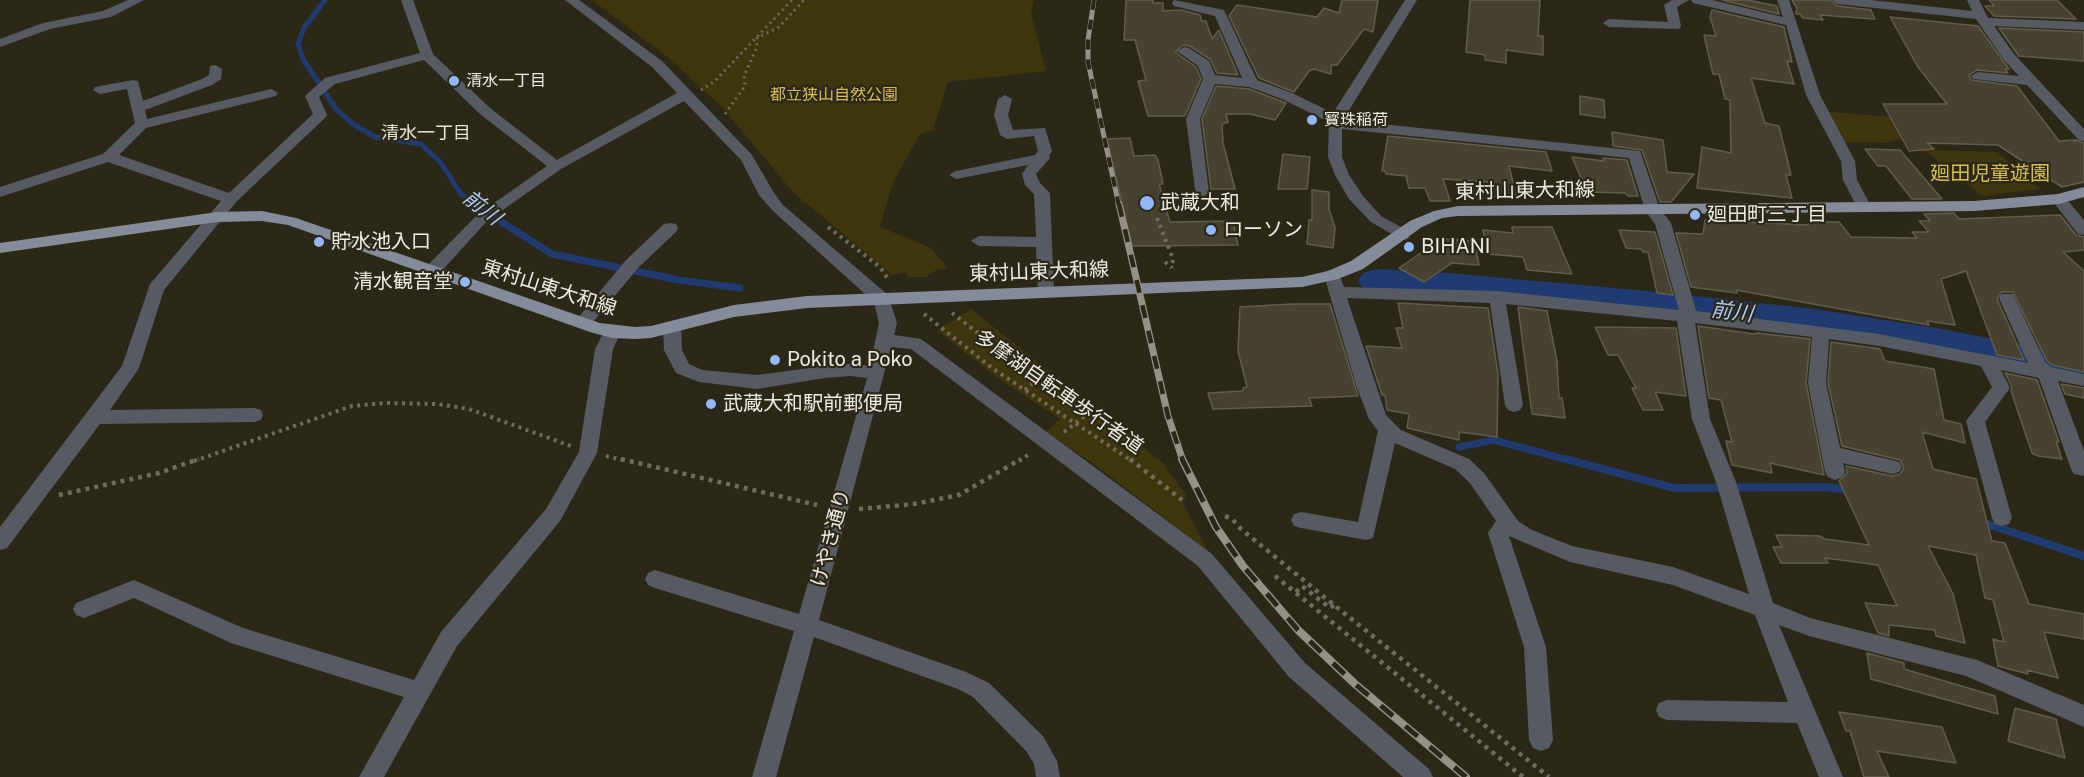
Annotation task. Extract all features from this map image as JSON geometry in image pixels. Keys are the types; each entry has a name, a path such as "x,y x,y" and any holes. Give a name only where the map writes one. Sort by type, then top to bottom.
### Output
{"main road":[{"name":"東村山東大和線","path":"0,248 217,217 262,216 291,220 612,332 651,332 734,311 850,298 882,299 1302,282 1335,284 1416,224 1439,214 1458,211 1974,206 2059,200 2084,192"}],"street":[{"path":"0,43 47,26 108,14 138,0"},
{"path":"407,0 427,55 485,111 556,166"},
{"path":"572,0 643,51 692,93 747,158 767,195 778,208 882,299"},
{"path":"1402,235 1376,219 1357,199 1342,175 1335,157 1336,122 1411,0"},
{"path":"1609,23 1675,26 1670,5 1683,0"},
{"path":"1697,0 1792,23"},
{"path":"1782,0 1792,23 1814,95 1848,161 1850,180 1864,208"},
{"path":"1838,0 1982,19 2084,26"},
{"path":"1973,0 1982,19 2009,57 2084,137"},
{"path":"1178,3 1220,13 1251,83"},
{"path":"1184,51 1204,64 1210,79 1193,119 1201,193"},
{"path":"0,542 130,368 156,288 231,199 320,115 312,96 330,81 427,55"},
{"path":"138,108 176,86 207,82 216,76 215,69"},
{"path":"1978,76 2032,81"},
{"path":"1210,79 1251,83 1287,96 1336,122 1635,154 1653,210 1663,223 1687,316 1701,419 1728,492 1772,636 1832,777"},
{"path":"100,90 133,84 141,125"},
{"path":"108,158 141,125 226,111 272,93"},
{"path":"432,271 489,214 556,166 692,93"},
{"path":"1005,99 1001,115 1007,135 1040,131 1045,151 1029,174 1033,185 1042,193 1042,242 1046,292"},
{"path":"0,192 108,158 121,160 231,199"},
{"path":"956,175 1042,158"},
{"path":"2059,200 2084,230"},
{"path":"583,323 629,269 670,228"},
{"path":"979,242 1042,242"},
{"path":"2084,380 2039,364 1987,361 1879,340 1821,332 1497,297 1335,284 1365,385 1378,419 1388,430 1411,443 1462,464 1477,478 1508,522 1525,536 1547,546 1599,561 1673,576 1809,627 1969,668 2084,716"},
{"path":"1494,390 1513,398 1497,297"},
{"path":"2007,298 2039,364 2081,469"},
{"name":"けやき通り","path":"764,777 886,340 888,323 882,299"},
{"path":"672,326 673,350 682,368 699,376 757,382 850,370 877,373"},
{"path":"371,777 449,639 553,515 588,453 604,349 612,332"},
{"path":"1821,332 1817,383 1833,463 1892,467"},
{"path":"886,340 915,343 1205,560 1297,670 1421,777"},
{"path":"1987,361 2001,388 1974,421 2002,518"},
{"path":"95,417 254,415"},
{"path":"1301,519 1366,532 1388,430"},
{"path":"1508,522 1498,533 1535,647 1542,740"},
{"path":"655,579 831,633 966,682 981,690 1035,744 1045,761 1048,777"},
{"path":"84,609 134,589 239,636 419,692"},
{"path":"1667,710 1806,713"}],"path":[{"path":"692,93 715,81 792,0"},
{"path":"757,38 778,27 804,0"},
{"path":"724,116 745,86 744,76 757,47 757,38"},
{"path":"1157,218 1173,259 1173,270 1165,262"},
{"path":"944,306 1014,361 1024,363 1090,411"},
{"name":"多摩湖自転車歩行者道","path":"920,309 992,368 1126,456 1182,500"},
{"path":"1025,390 1042,376"},
{"path":"49,498 159,473 352,406 385,402 437,404 469,409 511,422 588,453 685,473 817,505"},
{"path":"1061,434 1099,405"},
{"path":"859,509 914,504 959,495 1038,449"},
{"path":"1225,516 1232,519 1241,529 1334,605 1549,777"},
{"path":"1275,576 1523,777"},
{"path":"1296,592 1302,586 1330,608 1334,605"}],"green space":[{"name":"都立狭山自然公園","path":"592,0 1034,0 1031,13 1046,71 948,82 933,130 920,134 893,182 880,227 931,248 948,268 936,270 926,277 908,277 906,272 892,275 793,192 722,107 664,54"},
{"path":"1829,112 1908,118 1924,139 1896,140 1885,143 1845,142"},
{"name":"廻田児童遊園","path":"1924,150 1997,152 2040,189 1983,196"},
{"path":"971,309 1163,463 1186,495 1183,504 1208,551 1094,464 1046,432 1060,419 995,376 937,330"}],"building":[{"path":"1126,0 1153,0 1153,3 1163,3 1163,11 1181,10 1200,15 1202,21 1206,21 1212,39 1219,30 1238,75 1217,73 1210,59 1190,46 1183,45 1175,52 1196,67 1201,79 1185,116 1148,116 1138,81 1146,80 1135,40 1124,40"},
{"path":"1342,0 1378,0 1373,32 1364,29 1337,65 1331,65 1331,74 1314,69 1309,71 1294,92 1259,78 1229,16 1237,5 1317,17 1324,8 1339,13"},
{"path":"1470,0 1540,0 1538,36 1543,36 1543,55 1506,50 1506,63 1485,60 1485,55 1466,52"},
{"path":"1722,0 1747,0 1777,6 1779,14"},
{"path":"1792,0 1830,0 1838,6 1871,10 1875,19 1820,15 1823,20 1803,18 1800,14 1796,14 1797,8"},
{"path":"1989,0 2057,0 2076,19 1994,16 1985,6 1994,6"},
{"path":"1712,10 1784,27 1792,62 1787,61 1794,84 1751,78 1765,123 1779,126 1791,175 1786,175 1792,198 1697,188 1702,147 1731,153 1730,100 1725,99 1719,74 1713,74 1704,35 1716,36 1710,17"},
{"path":"1890,17 1978,26 2009,69 2005,69 2008,73 1977,70 1969,75 1971,80 2017,86 2059,141 2076,140 2084,143 2084,182 2062,187 1998,145 1927,143 1934,149 1909,151 1883,104 1947,104 1918,67"},
{"path":"1999,28 2084,32 2084,61 2019,56"},
{"path":"1216,86 1249,89 1286,103 1275,120 1250,114 1226,114 1228,122 1222,124 1223,143 1235,189 1211,189 1202,119"},
{"path":"1580,96 1604,100 1605,118 1580,114"},
{"path":"1612,132 1663,140 1667,172 1694,174 1671,202 1660,202 1642,150 1613,146"},
{"path":"1388,136 1546,152 1552,171 1509,166 1517,199 1491,196 1488,182 1443,179 1450,201 1430,201 1425,188 1409,188 1406,176 1386,174 1382,171"},
{"path":"1130,138 1134,156 1155,155 1158,160 1163,184 1159,184 1170,222 1233,221 1238,245 1132,246 1107,139"},
{"path":"1865,149 1900,150 1942,199 1912,199 1886,166 1878,166"},
{"path":"1283,154 1310,157 1307,189 1278,189"},
{"path":"1572,157 1604,161 1603,158 1627,160 1638,196 1628,196 1625,193 1587,192"},
{"path":"1312,190 1329,192 1329,209 1335,228 1333,248 1307,244 1309,220 1312,220"},
{"path":"1954,213 1959,219 2060,215 2076,235 2084,237 2084,250 2063,252 2084,271 2084,372 2052,365 2047,361 2013,292 2001,292 1997,299 2024,360 1997,355 1966,271 1941,279 1955,325 1927,321 1929,325 1736,290 1737,293 1691,287 1676,233 1703,234 1705,220 1808,225 1809,222 1839,222 1851,237 1917,238 1912,232 1929,232 1919,221 1930,221 1924,214"},
{"path":"1512,227 1552,227 1572,274 1527,270 1523,257 1488,254 1483,230 1513,233"},
{"path":"1619,230 1655,232 1673,295 1657,293 1648,252 1626,248"},
{"path":"1441,239 1474,241 1479,265 1452,263 1424,282 1399,268"},
{"path":"1398,303 1488,308 1498,374 1497,437 1459,432 1459,440 1407,428 1409,414 1387,410 1385,395 1382,395 1366,346 1402,348 1396,328 1403,328"},
{"path":"1330,304 1358,396 1309,398 1312,406 1213,409 1208,393 1243,391 1243,388 1247,387 1238,351 1240,307"},
{"path":"1518,307 1547,311 1557,361 1559,398 1562,398 1565,418 1532,414"},
{"path":"1698,326 1810,339 1806,383 1824,475 1770,463 1772,473 1732,465 1726,441 1732,442 1721,400 1709,398"},
{"path":"1595,327 1676,328 1686,396 1655,392 1663,410 1643,410 1632,388 1636,388 1618,355 1608,355"},
{"path":"1831,342 1880,349 1885,361 1934,369 1944,420 1961,424 1965,443 1922,432 1933,469 1976,479 1992,541 2005,543 2029,604 2084,614 2084,639 2044,632 2058,678 2027,670 2028,674 1998,666 1993,639 2004,642 1993,600 1985,598 1976,555 1928,546 1953,594 1965,643 1936,636 1935,630 1889,625 1889,636 1878,633 1865,603 1897,606 1878,565 1825,558 1828,563 1781,563 1773,547 1782,547 1776,535 1819,536 1825,539 1869,545 1839,481 1847,473 1846,466 1892,476 1900,474 1904,468 1900,460 1842,446 1828,383"},
{"path":"2005,373 2037,380 2059,442 2056,441 2062,459 2032,453 2011,391 2012,387"},
{"path":"2061,384 2084,388 2084,398 2065,394"},
{"path":"1867,653 1904,663 1904,669 1995,696 1998,714 1871,679"},
{"path":"2015,708 2056,719 2065,758 2008,741"},
{"path":"1839,712 1942,727 1956,763 1877,751 1889,777 1864,777 1850,731 1846,731"}],"waterway":[{"name":"前川","path":"325,0 304,28 298,44 303,59 336,109 353,124 375,137 421,144 441,163 461,194 475,206"},
{"name":"前川","path":"473,204 552,254 679,280 740,288"},
{"name":"前川","path":"1376,281 1437,284 1658,304 1815,322 1942,342 2084,371"},
{"path":"1459,447 1494,440 1572,461"},
{"path":"1566,459 1674,488 1824,487 1851,490"},
{"path":"1981,522 2084,556"}],"railway":[{"path":"1094,0 1088,40 1088,62 1119,206"},
{"path":"1119,204 1168,416 1183,461"},
{"path":"1183,461 1216,527 1243,566 1298,630 1355,684 1466,777"}],"place":[{"name":"清水一丁目","path":"454,81"},
{"name":"寳珠稲荷","path":"1312,120"},
{"name":"武蔵大和","path":"1147,203"},
{"name":"廻田町三丁目","path":"1695,215"},
{"name":"ローソン","path":"1211,230"},
{"name":"貯水池入口","path":"319,242"},
{"name":"BIHANI","path":"1409,247"},
{"name":"清水観音堂","path":"465,282"},
{"name":"Pokito a Poko","path":"775,360"},
{"name":"武蔵大和駅前郵便局","path":"711,404"}],"district":[{"name":"清水一丁目","path":"426,133"}]}
